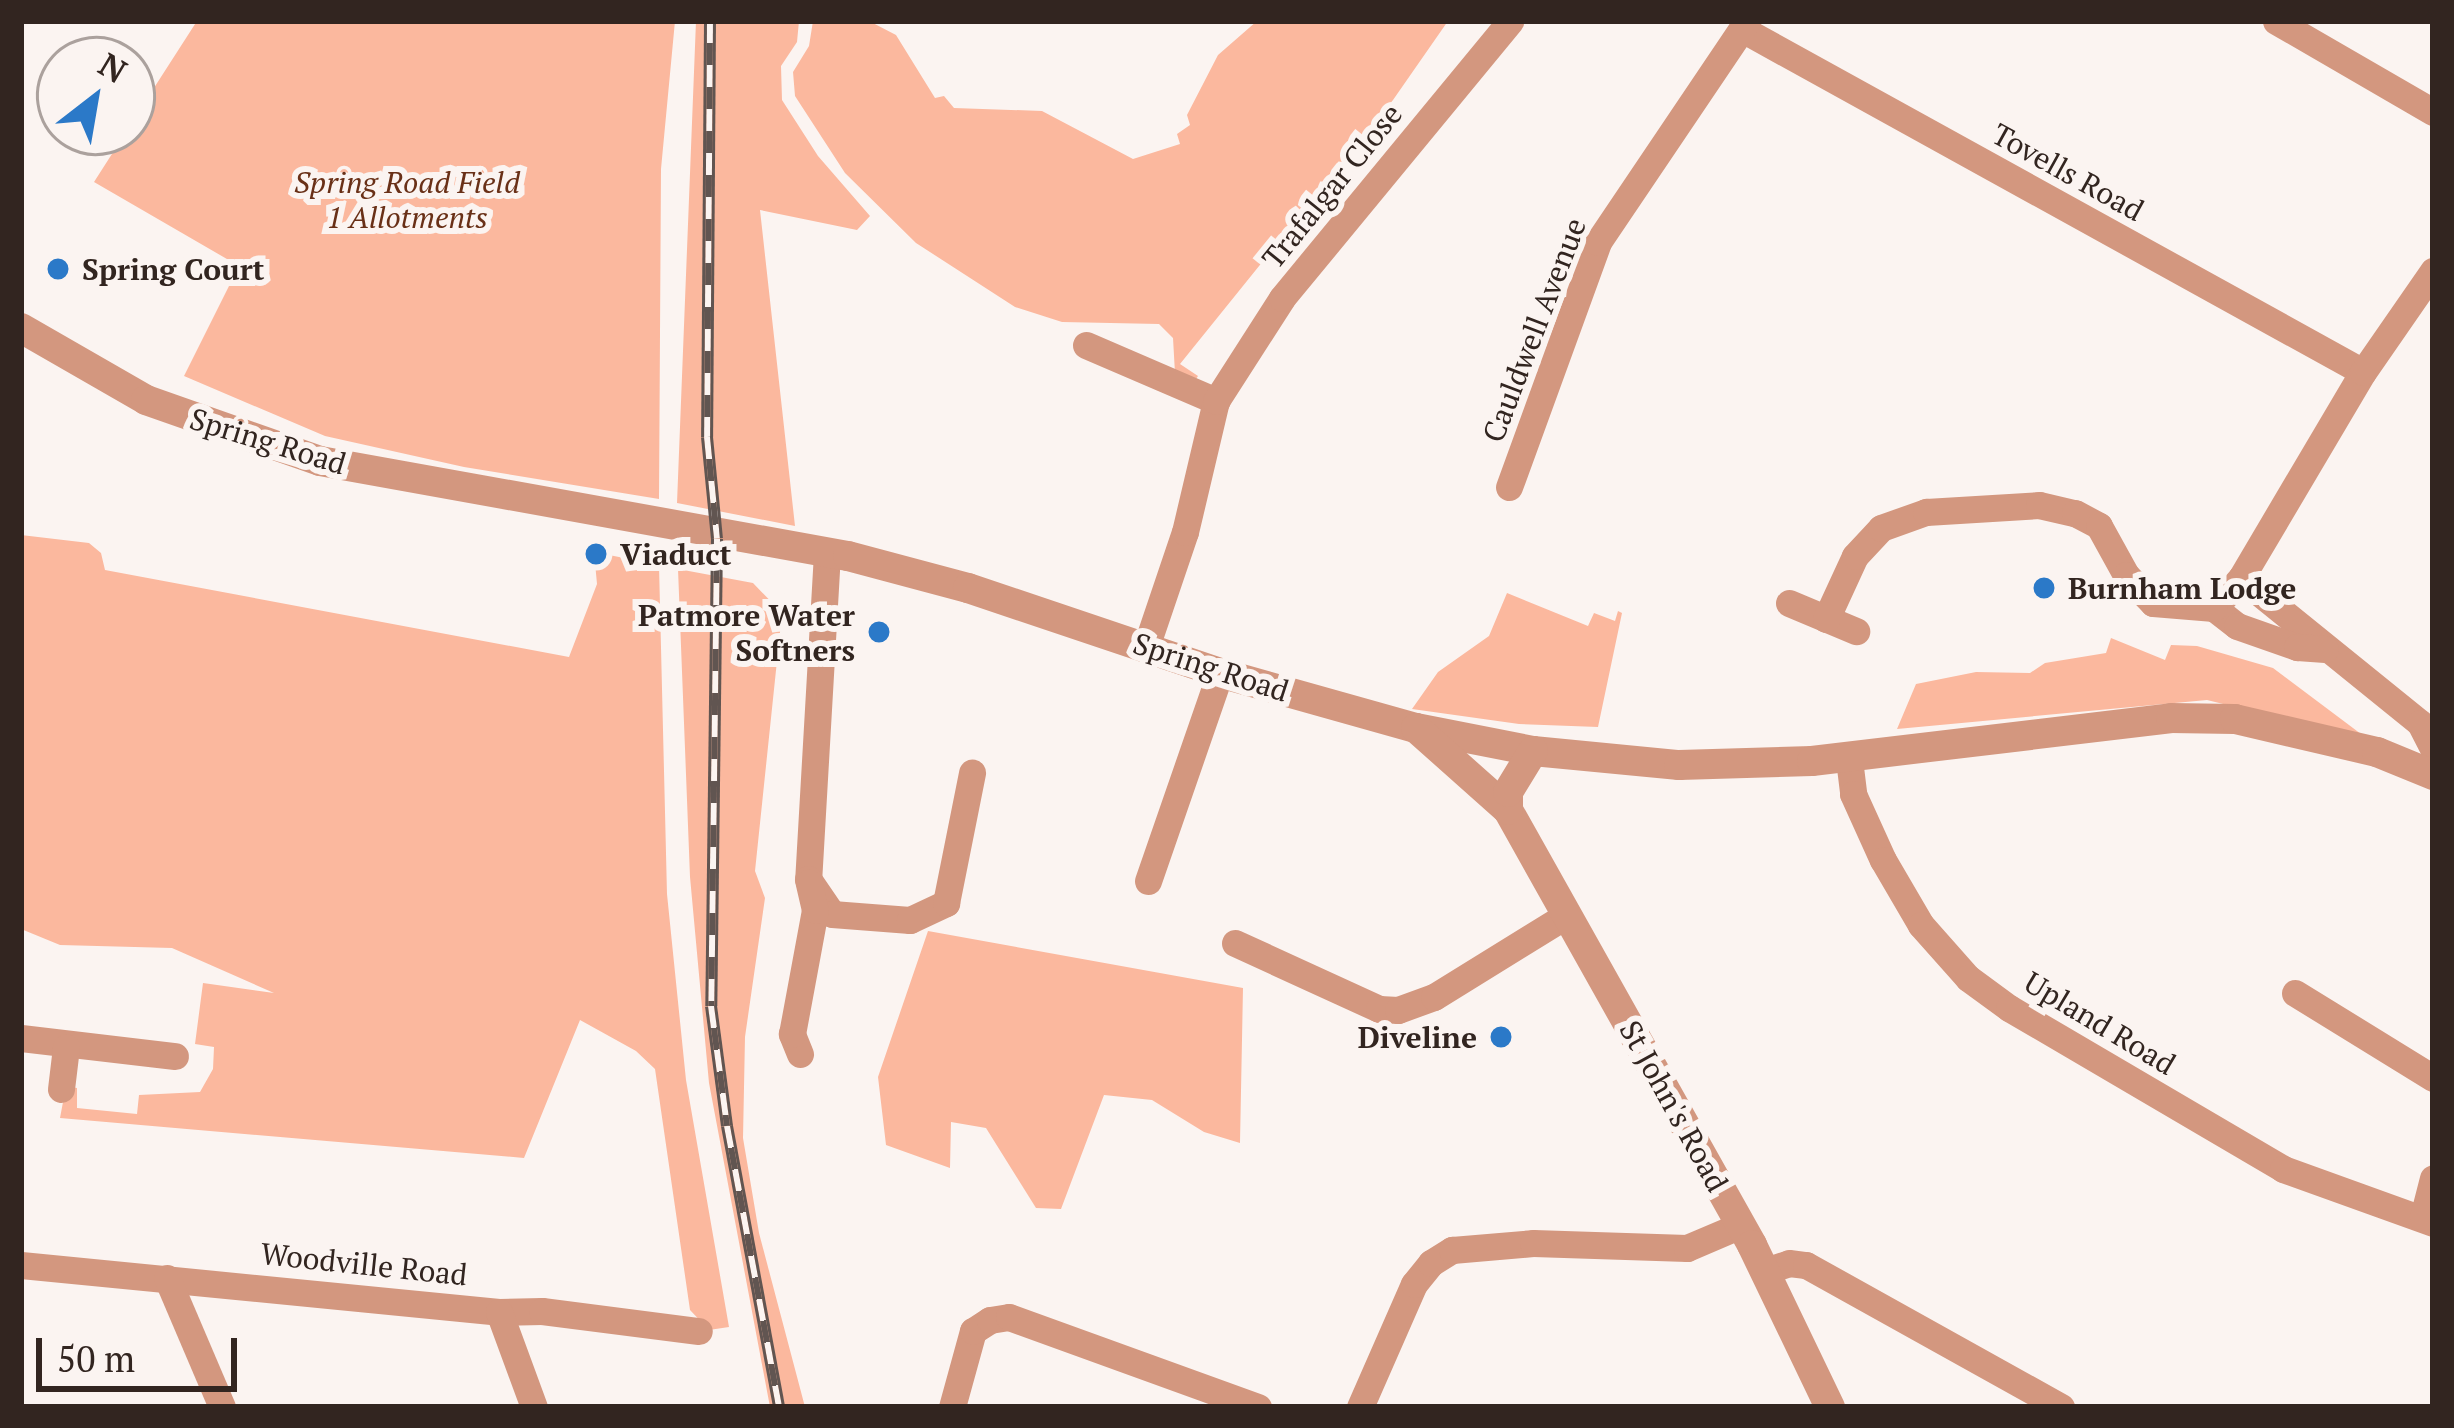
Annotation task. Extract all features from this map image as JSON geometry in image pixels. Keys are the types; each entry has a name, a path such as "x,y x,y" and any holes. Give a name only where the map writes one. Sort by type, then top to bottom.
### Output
{"street":[{"name":"Trafalgar Close","path":"1146,647 1190,515 1216,401 1282,298 1510,21"},
{"path":"2276,21 2433,112"},
{"name":"Tovells Road","path":"1745,25 2363,372"},
{"name":"Cauldwell Avenue","path":"1509,488 1598,242 1745,25"},
{"path":"2214,608 2241,578 2363,372 2433,271"},
{"name":"Spring Road","path":"21,328 146,400 320,461 827,553 968,589 1220,673 1417,728 1532,751 1679,765 1850,759 2008,735 2170,718 2235,718 2377,752 2433,775"},
{"path":"1086,345 1216,401"},
{"path":"1826,619 1855,556 1881,528 1926,512 2038,505 2074,513 2098,526 2126,575 2153,603 2214,608 2237,626 2296,647 2325,649"},
{"path":"800,1054 792,1034 815,910 808,879 827,553"},
{"path":"2241,578 2420,723 2433,748"},
{"path":"1789,603 1856,631"},
{"path":"1148,881 1220,673"},
{"name":"St John's Road","path":"1417,728 1508,810 1741,1225 1830,1407"},
{"path":"1508,810 1508,792 1532,751"},
{"name":"Upland Road","path":"1850,759 1853,794 1883,860 1934,942 1978,986 2283,1169 2428,1220"},
{"path":"808,879 832,914 910,920 946,902 972,773"},
{"path":"1235,943 1379,1009 1398,1010 1434,997 1567,915"},
{"path":"2295,993 2433,1078"},
{"path":"21,1037 66,1047 175,1056"},
{"path":"61,1089 66,1047"},
{"path":"2428,1220 2433,1178"},
{"path":"1360,1407 1414,1284 1431,1262 1453,1250 1533,1243 1687,1248 1741,1225"},
{"path":"1765,1271 1789,1263 1806,1264 2061,1407"},
{"name":"Woodville Road","path":"21,1265 499,1312 542,1311 699,1331"},
{"path":"167,1278 222,1407"},
{"path":"499,1312 534,1407"},
{"path":"952,1407 973,1331 990,1320 1009,1317 1258,1407"}],"green space":[{"name":"Spring Road Field 1 Allotments","path":"197,21 675,21 661,169 659,499 464,467 325,436 184,376 239,266 94,182 111,156 156,156 156,85"},
{"path":"696,21 799,21 797,42 781,66 782,100 818,156 870,216 857,230 760,210 795,526 677,503"},
{"path":"813,21 869,21 896,35 935,98 944,96 954,108 1042,111 1133,159 1180,144 1177,134 1190,125 1187,115 1218,55 1257,21 1448,21 1393,100 1180,364 1198,376 1186,394 1176,391 1173,338 1159,324 1062,322 1015,307 916,243 845,173 795,96 793,72 809,46"},
{"path":"21,535 89,543 101,553 105,570 569,657 597,584 594,552 659,565 667,894 686,1080 729,1327 709,1330 690,1310 655,1069 636,1051 580,1020 524,1158 60,1118 66,1086 77,1088 77,1108 137,1114 139,1095 200,1092 213,1069 214,1047 195,1044 203,983 274,993 172,948 60,945 21,929"},
{"path":"678,569 753,583 782,613 755,871 765,898 745,1037 743,1138 759,1233 805,1407 770,1407 709,1083 690,877"},
{"path":"1507,593 1588,626 1594,613 1615,621 1618,611 1622,613 1598,727 1519,724 1412,709 1438,672 1489,636"},
{"path":"2111,638 2165,660 2171,645 2197,646 2273,668 2369,740 2207,700 1897,729 1916,684 1976,672 2030,673 2045,663 2106,653"},
{"path":"928,931 1243,988 1240,1143 1204,1132 1152,1100 1104,1095 1061,1209 1036,1208 986,1128 951,1122 950,1168 886,1145 878,1077"}],"railway":[{"path":"710,21 707,437 717,539 711,1006 727,1126 779,1407"}],"place":[{"name":"Spring Court","path":"58,269"},
{"name":"Viaduct","path":"596,554"},
{"name":"Burnham Lodge","path":"2044,588"},
{"name":"Patmore Water Softners","path":"879,632"},
{"name":"Diveline","path":"1501,1037"}]}
